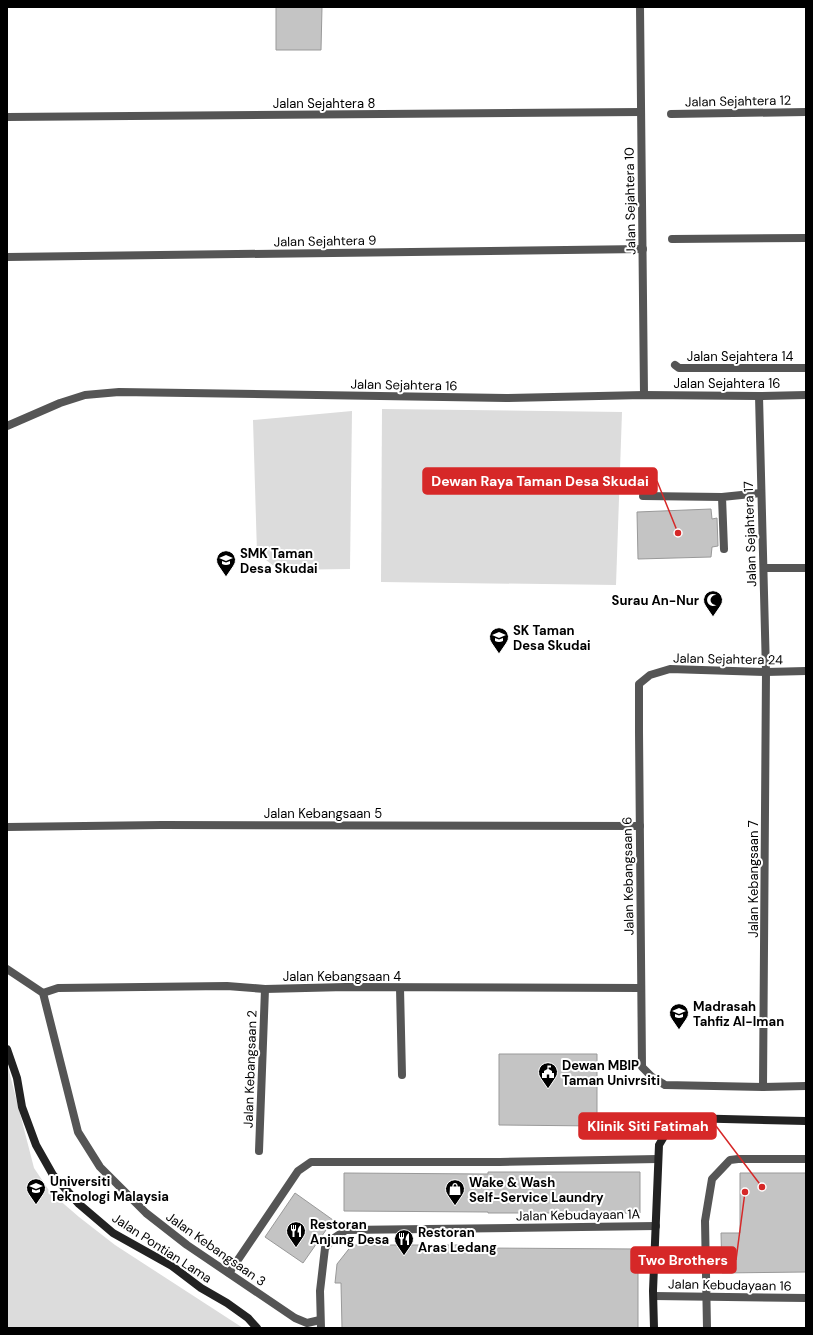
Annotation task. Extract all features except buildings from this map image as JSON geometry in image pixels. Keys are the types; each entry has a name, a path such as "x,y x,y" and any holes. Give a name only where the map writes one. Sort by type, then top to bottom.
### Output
{"street":[{"name":"Jalan Sejahtera 10","path":"640,7 644,394"},
{"name":"Jalan Sejahtera 8","path":"7,117 641,112"},
{"name":"Jalan Sejahtera 12","path":"671,114 806,112"},
{"path":"672,239 806,238"},
{"name":"Jalan Sejahtera 9","path":"7,257 643,249"},
{"name":"Jalan Sejahtera 14","path":"675,365 679,368 806,368"},
{"name":"Jalan Sejahtera 16","path":"7,426 60,403 85,395 119,392 506,398 644,394 758,396 806,395"},
{"name":"Jalan Sejahtera 17","path":"758,396 766,672"},
{"path":"642,496 722,497 761,493"},
{"path":"722,497 724,550"},
{"path":"764,568 806,568"},
{"name":"Jalan Sejahtera 24","path":"650,675 670,669 766,672 806,671"},
{"name":"Jalan Kebangsaan 7","path":"763,1087 766,672"},
{"name":"Jalan Kebangsaan 6","path":"650,675 639,684 642,1067 652,1077 665,1085 763,1087"},
{"name":"Jalan Kebangsaan 5","path":"7,827 162,825 640,826"},
{"path":"7,969 43,993"},
{"name":"Jalan Kebangsaan 4","path":"43,993 58,988 227,986 265,989 346,987 641,988"},
{"path":"400,988 402,1075"},
{"name":"Jalan Kebangsaan 2","path":"259,1151 265,989"},
{"name":"Jalan Kebangsaan 3","path":"43,993 78,1132 100,1167 146,1213 187,1245 295,1318 307,1323 321,1324"},
{"name":"Jalan Pontian Lama","path":"7,1049 17,1078 22,1107 36,1145 53,1175 79,1204 113,1233 172,1266 201,1288 227,1303 248,1318 257,1328"},
{"path":"763,1087 806,1086"},
{"path":"654,1328 658,1159 659,1145 665,1133 676,1122 684,1118 806,1120"},
{"path":"229,1273 298,1171 311,1162 500,1162 658,1159"},
{"path":"706,1328 705,1221 712,1179 730,1160 806,1159"},
{"name":"Jalan Kebudayaan 1A","path":"321,1324 320,1291 325,1248 334,1238 346,1230 656,1226"},
{"name":"Jalan Kebudayaan 16","path":"654,1296 806,1298"}],"shaded area":[{"path":"382,409 622,412 616,585 381,582"},
{"path":"352,411 350,569 279,570 257,553 253,420"},
{"name":"Universiti Teknologi Malaysia","path":"7,1063 34,1168 50,1192 115,1245 243,1328 7,1328"}],"place":[{"name":"Dewan Raya Taman Desa Skudai","path":"678,533"},
{"name":"SMK Taman Desa Skudai","path":"226,577"},
{"name":"Surau An-Nur","path":"713,617"},
{"name":"SK Taman Desa Skudai","path":"499,654"},
{"name":"Madrasah Tahfiz Al-Iman","path":"679,1030"},
{"name":"Dewan MBIP Taman Univrsiti","path":"548,1089"},
{"name":"Klinik Siti Fatimah","path":"762,1187"},
{"name":"Two Brothers","path":"745,1192"},
{"name":"Universiti Teknologi Malaysia","path":"36,1205"},
{"name":"Wake & Wash Self-Service Laundry","path":"455,1206"},
{"name":"Restoran Anjung Desa","path":"296,1248"},
{"name":"Restoran Aras Ledang","path":"404,1256"}]}
